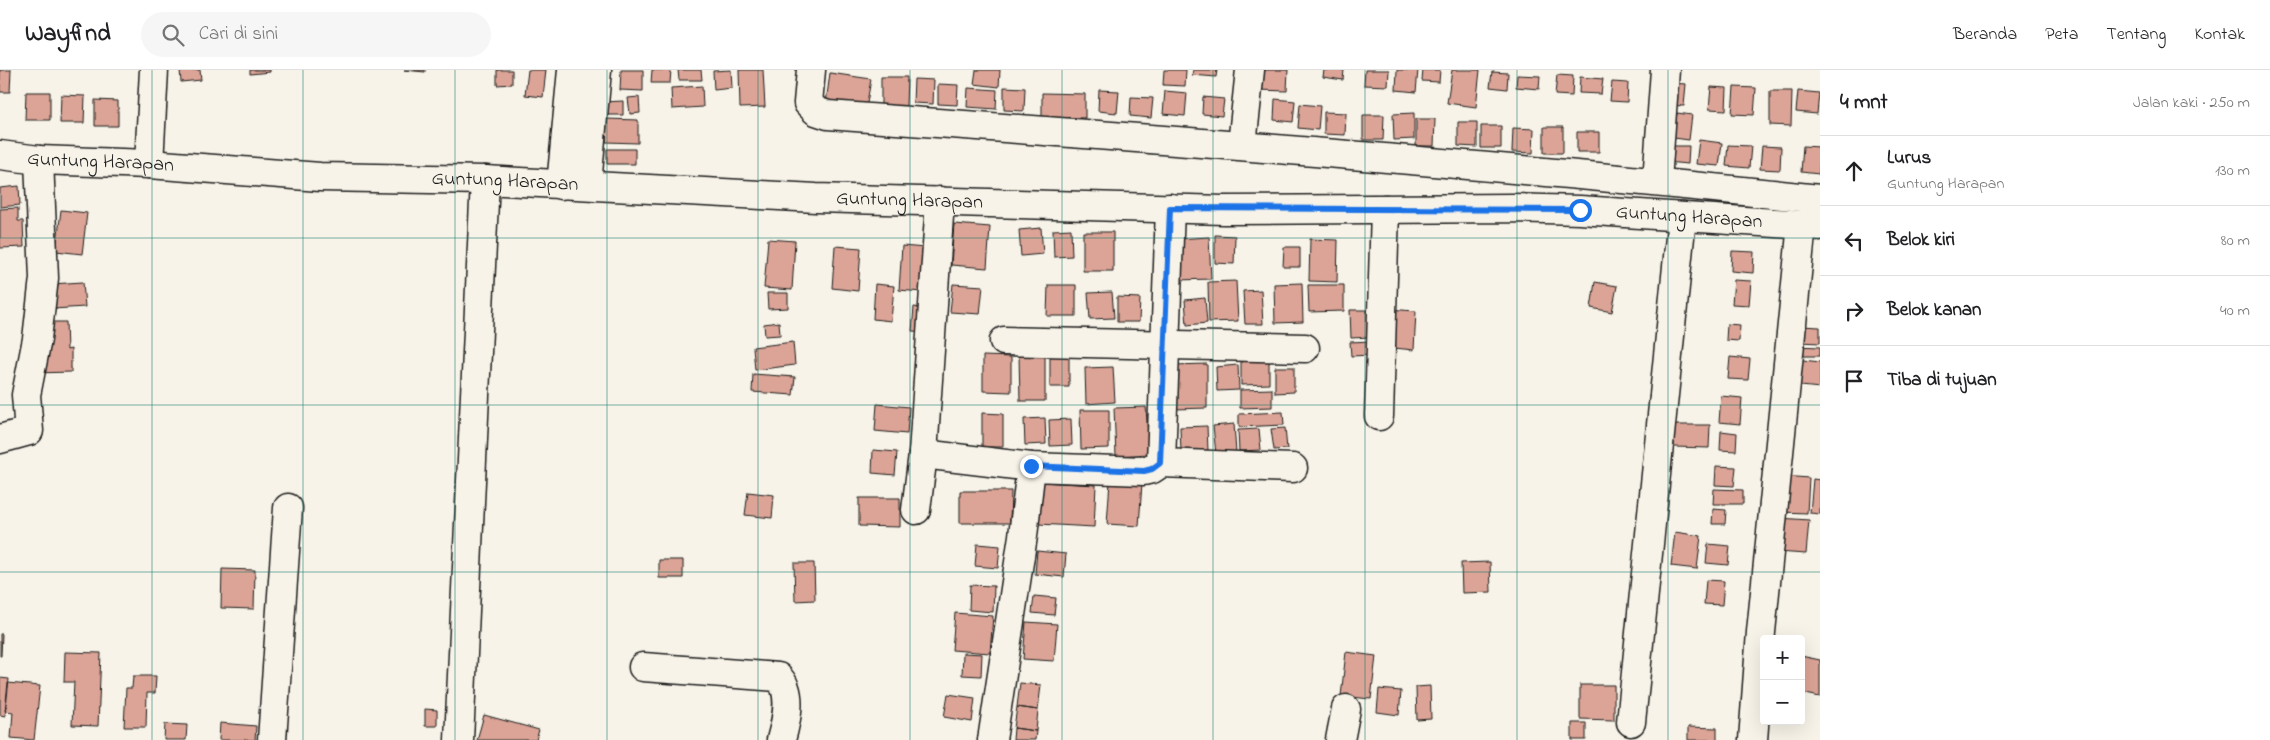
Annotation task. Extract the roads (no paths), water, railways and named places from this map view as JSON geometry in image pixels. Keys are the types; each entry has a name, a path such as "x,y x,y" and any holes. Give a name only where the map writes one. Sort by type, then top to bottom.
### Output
{"street":[{"path":"149,164 154,70"},
{"path":"572,70 574,185"},
{"path":"574,185 597,70"},
{"path":"811,70 808,103 816,111 828,115 1242,145 1657,182 1820,199"},
{"path":"1242,145 1250,70"},
{"path":"1657,182 1665,70"},
{"name":"Guntung Harapan","path":"0,155 39,160 149,164 320,177 486,180 816,198 1170,208 1513,208 1811,225"},
{"path":"0,439 30,431 26,395 37,339 44,278 39,160"},
{"path":"458,740 486,180"},
{"path":"916,510 923,454 940,201"},
{"path":"1160,463 1170,208"},
{"path":"1379,416 1385,209"},
{"path":"1631,722 1682,217"},
{"path":"1753,740 1761,632 1811,225"},
{"path":"1004,341 1305,348"},
{"path":"923,454 1031,466 1144,471 1152,469 1160,463 1293,468"},
{"path":"992,740 1023,536 1031,466"},
{"path":"272,740 288,508"},
{"path":"644,667 778,677 782,681 787,703 781,740"},
{"path":"1340,740 1346,709"}]}
